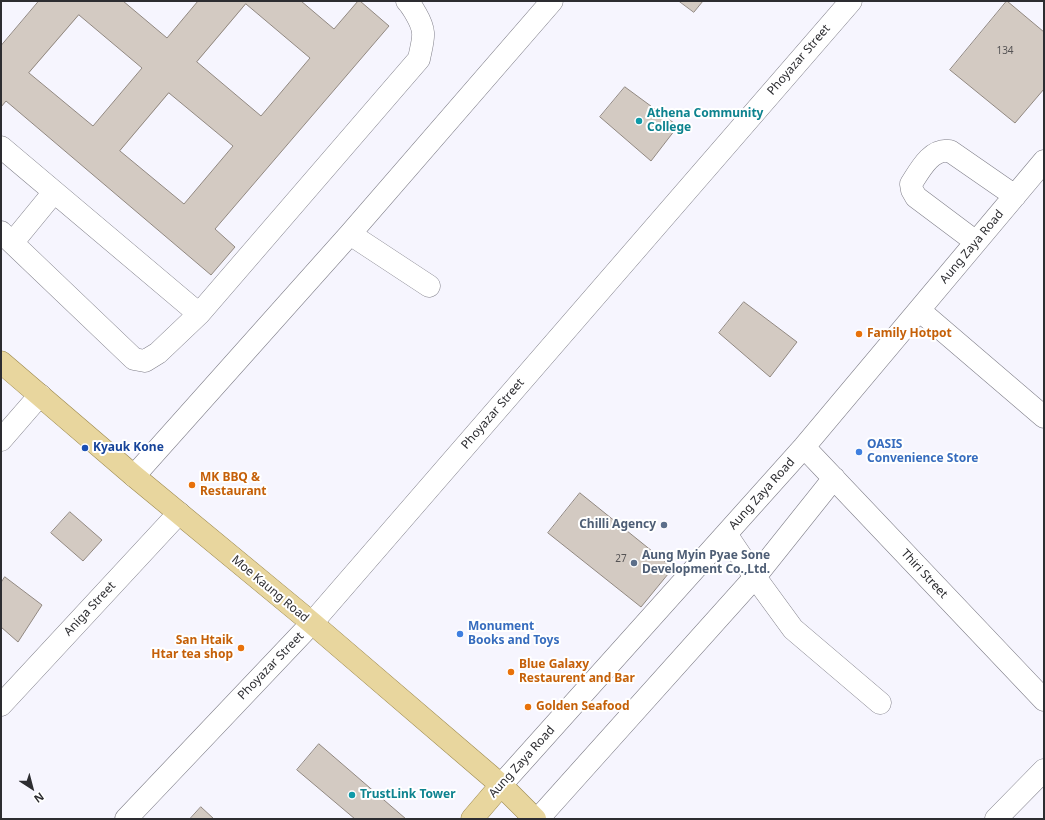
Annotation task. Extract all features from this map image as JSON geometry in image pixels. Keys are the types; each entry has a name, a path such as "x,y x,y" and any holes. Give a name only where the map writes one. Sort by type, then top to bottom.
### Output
{"main road":[{"name":"Moe Kaung Road","path":"1,362 178,513 312,623 501,785 537,819"},
{"name":"Aung Zaya Road","path":"472,819 501,785"}],"street":[{"path":"54,192 7,237 134,359 145,361 158,353 198,314 419,59 424,35 422,25 410,4 406,1"},
{"path":"134,476 350,234 552,1"},
{"name":"Phoyazar Street","path":"126,819 312,623 851,1"},
{"path":"1,147 198,314"},
{"path":"976,242 914,194 911,184 930,157 943,150 950,150 1015,196"},
{"name":"Aung Zaya Road","path":"501,785 804,447 1044,161"},
{"path":"350,234 429,286"},
{"path":"919,310 1044,417"},
{"path":"1,440 40,395"},
{"name":"Thiri Street","path":"804,447 1044,700"},
{"path":"537,819 755,578 834,478"},
{"name":"Aniga Street","path":"1,705 178,513"},
{"path":"726,534 755,578 793,629 880,703"},
{"path":"996,819 1044,770"}],"building":[{"path":"39,1 123,1 167,38 198,1 301,1 334,29 358,1 360,1 389,26 215,229 235,247 211,275 6,101 1,107 1,46","holes":["246,4 310,58 261,116 197,62","79,15 142,68 93,126 29,73","169,93 233,146 184,204 120,151"]},
{"path":"679,1 703,1 694,12"},
{"path":"1007,1 1044,32 1044,89 1015,123 950,70"},
{"name":"Athena Community College","path":"625,87 678,126 651,161 600,117"},
{"path":"744,302 797,342 770,377 719,333"},
{"path":"580,493 673,568 641,607 548,533"},
{"path":"70,512 102,540 83,561 51,533"},
{"path":"5,577 42,605 18,642 1,627 1,583"},
{"name":"TrustLink Tower","path":"319,744 406,819 355,819 297,770"},
{"path":"201,807 214,819 190,819"}],"place":[{"name":"Athena Community College","path":"639,121"},
{"name":"Family Hotpot","path":"859,334"},
{"name":"Kyauk Kone","path":"85,448"},
{"name":"OASIS Convenience Store","path":"859,452"},
{"name":"MK BBQ & Restaurant","path":"192,485"},
{"name":"Chilli Agency","path":"664,525"},
{"name":"Aung Myin Pyae Sone Development Co.,Ltd.","path":"634,563"},
{"name":"Monument Books and Toys","path":"460,634"},
{"name":"San Htaik Htar tea shop","path":"241,648"},
{"name":"Blue Galaxy Restaurent and Bar","path":"511,672"},
{"name":"Golden Seafood","path":"528,707"},
{"name":"TrustLink Tower","path":"352,795"}]}
